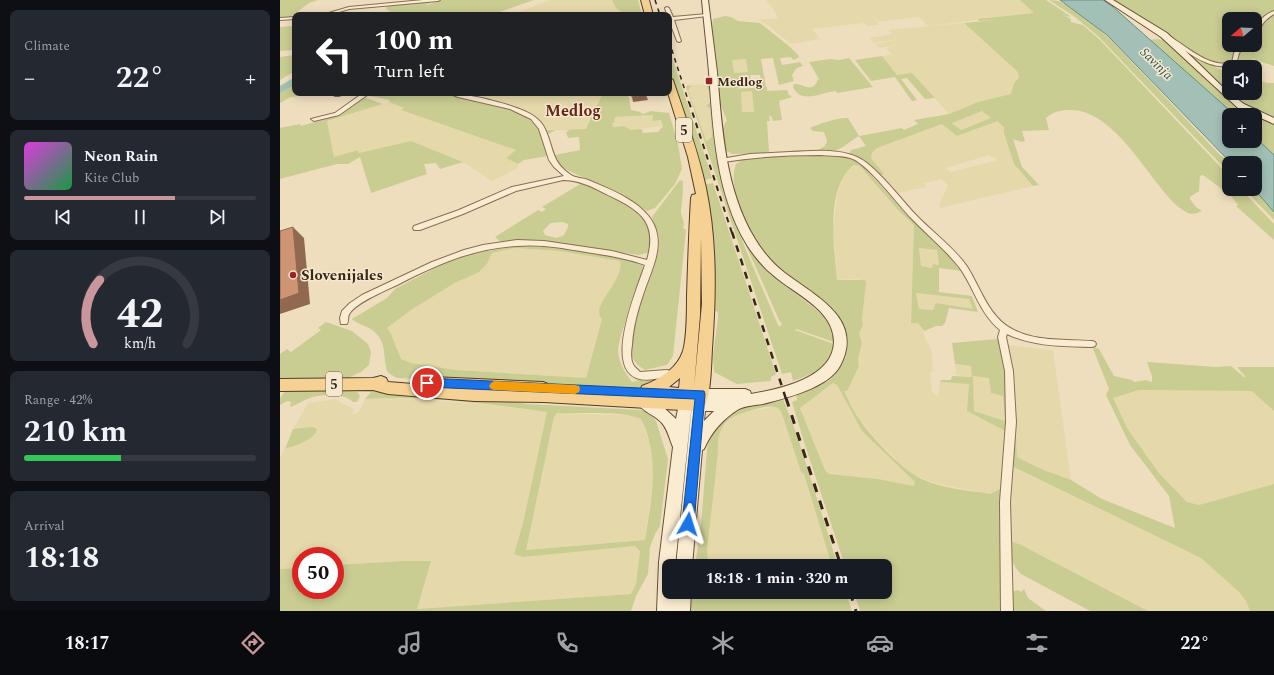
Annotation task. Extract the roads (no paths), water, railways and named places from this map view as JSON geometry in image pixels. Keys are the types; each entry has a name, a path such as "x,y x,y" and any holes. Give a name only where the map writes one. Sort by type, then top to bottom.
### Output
{"main road":[{"path":"645,0 648,12"},
{"name":"5","path":"672,90 698,180 705,214 707,315 693,399"},
{"name":"5","path":"693,399 690,352 693,315 696,191 698,180"},
{"path":"643,397 672,377 683,365 690,352"},
{"name":"5","path":"280,385 373,384 388,388 474,395 693,399"}],"street":[{"path":"335,12 349,8 406,1 438,0"},
{"path":"693,399 724,405 740,403 780,393 810,383 830,369 837,358 840,348 838,328 832,317 824,308 781,276 765,261 753,245 737,211 722,160 714,99 705,0"},
{"path":"1108,0 1203,60 1223,66 1234,64 1238,52"},
{"path":"667,8 668,12"},
{"path":"1262,23 1274,12"},
{"path":"672,19 707,15"},
{"path":"280,19 292,18"},
{"path":"672,22 679,40"},
{"path":"1165,35 1232,99 1241,106 1274,121"},
{"path":"314,119 337,114 363,96"},
{"path":"463,96 502,106 534,118 540,124 551,157 556,166 569,177 584,181 620,198 640,210 651,224 655,244 650,264 629,325 625,353 630,368 637,376 642,377 667,374"},
{"path":"722,160 741,157 824,154 843,154 856,159 866,166 907,211 960,264 967,273 990,315 1004,330 1018,337 1031,340 1092,344"},
{"path":"417,228 461,212 514,189 569,177"},
{"path":"344,322 345,313 349,309 380,290 433,263 458,254 479,249 516,243 561,245 632,257 650,264"},
{"path":"1004,330 1002,337 1009,371 1011,422 1006,502 1007,611"},
{"path":"693,399 780,393"},
{"path":"643,397 670,420 677,436 680,450"},
{"path":"666,611 667,562 680,450 693,399"},
{"path":"685,559 695,450 693,399"},
{"path":"695,450 706,429 715,418 721,413 740,403"},
{"path":"681,611 682,599"}],"water":[{"name":"Savinja","path":"1060,0 1103,0 1112,6 1226,107 1222,108 1222,148 1262,148 1262,144 1274,155 1274,212 1260,196 1262,196 1262,156 1224,156 1107,35"}],"waterway":[{"path":"280,90 292,82"}],"railway":[{"path":"655,0 659,12"},
{"path":"672,50 689,103"},
{"path":"689,102 732,233"},
{"path":"732,232 786,399"},
{"path":"786,398 839,559"},
{"path":"852,599 856,611"}],"place":[{"name":"Medlog","path":"709,81"},
{"name":"Slovenijales","path":"293,275"}],"district":[{"name":"Medlog","path":"573,110"}]}
